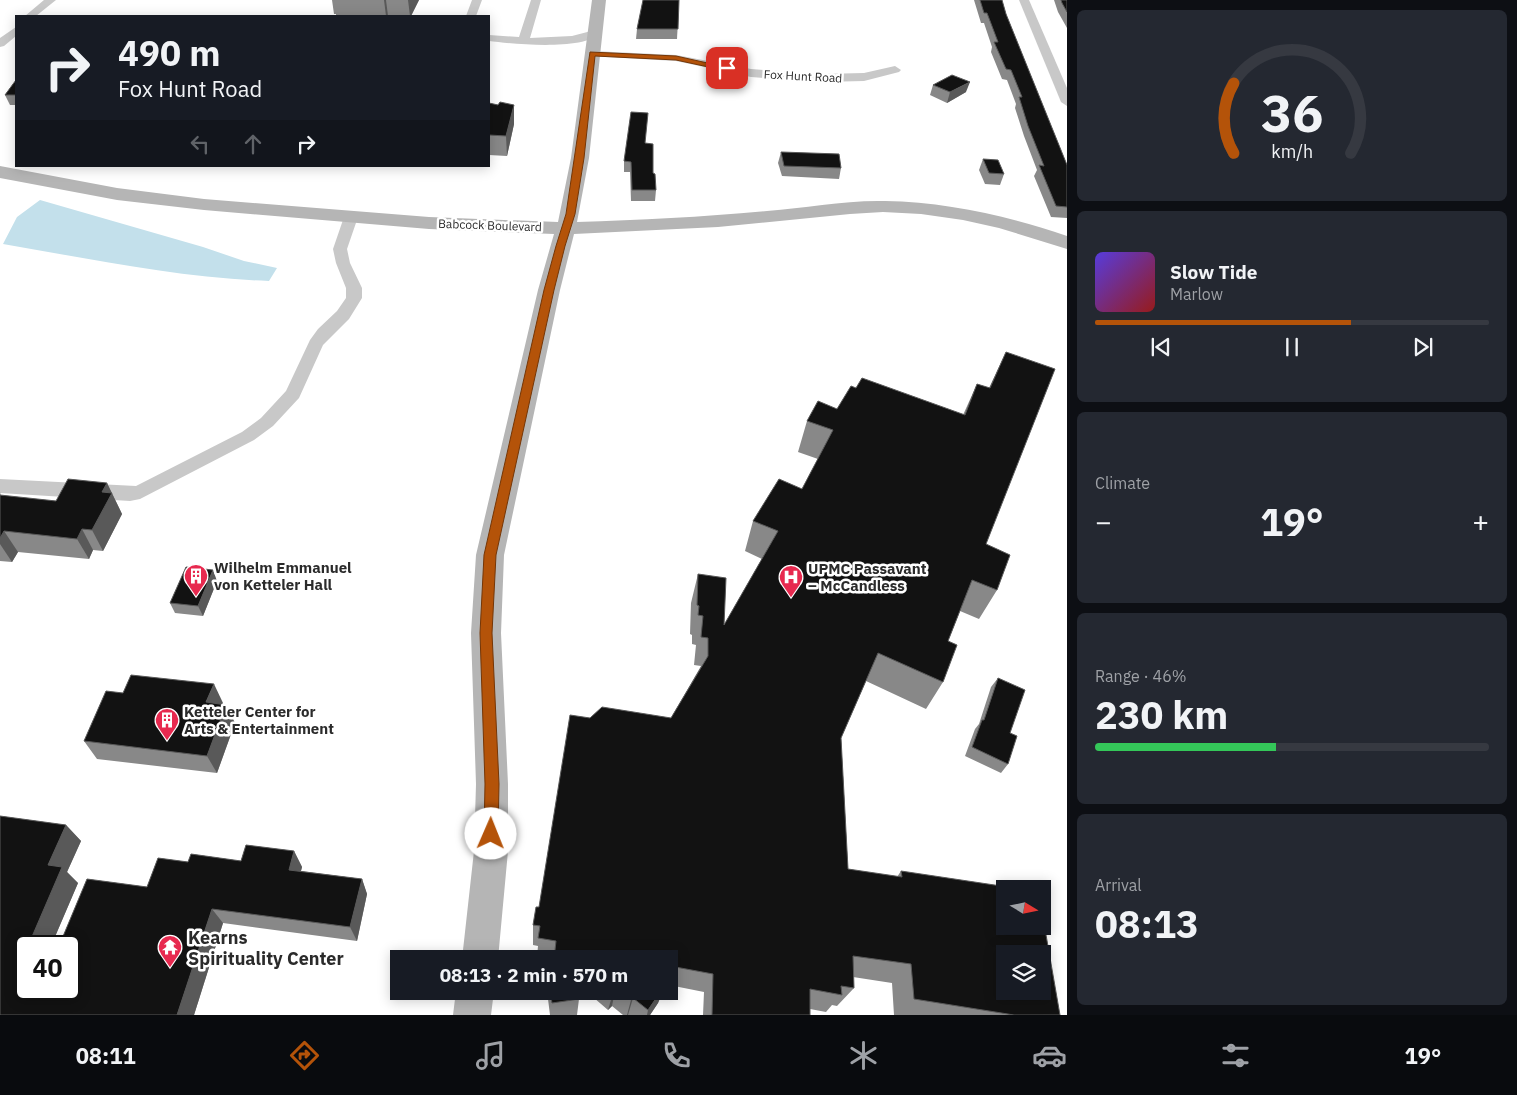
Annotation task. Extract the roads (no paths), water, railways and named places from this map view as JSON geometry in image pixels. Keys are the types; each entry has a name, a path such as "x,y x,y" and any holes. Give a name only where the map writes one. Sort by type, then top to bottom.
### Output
{"main road":[{"path":"481,950 491,850 492,784 486,633 490,555 549,290 566,228 580,158 599,0"},
{"name":"Babcock Boulevard","path":"0,172 166,201 449,224 566,228 707,222 846,208 897,206 972,215 1022,228 1067,243"},
{"path":"472,1015 474,1000"}],"street":[{"path":"31,15 51,0"},
{"path":"471,15 478,0"},
{"path":"524,40 536,0"},
{"path":"1024,0 1067,102"},
{"path":"0,44 15,31"},
{"path":"490,38 566,41 593,45"},
{"path":"566,41 584,38 593,45"},
{"name":"Fox Hunt Road","path":"593,45 676,58 751,73 813,78 850,78 879,75 895,70"},
{"path":"0,486 130,494 150,489 248,436 267,422 293,394 316,344 324,333 344,315 354,298 354,288 343,264 340,249 350,217"}],"water":[{"path":"40,200 203,247 244,261 277,268 269,281 236,279 169,272 3,244 17,217"}],"place":[{"name":"Wilhelm Emmanuel von Ketteler Hall","path":"196,597"},
{"name":"UPMC Passavant – McCandless","path":"791,598"},
{"name":"Ketteler Center for Arts & Entertainment","path":"167,741"},
{"name":"Kearns Spirituality Center","path":"170,968"}]}
